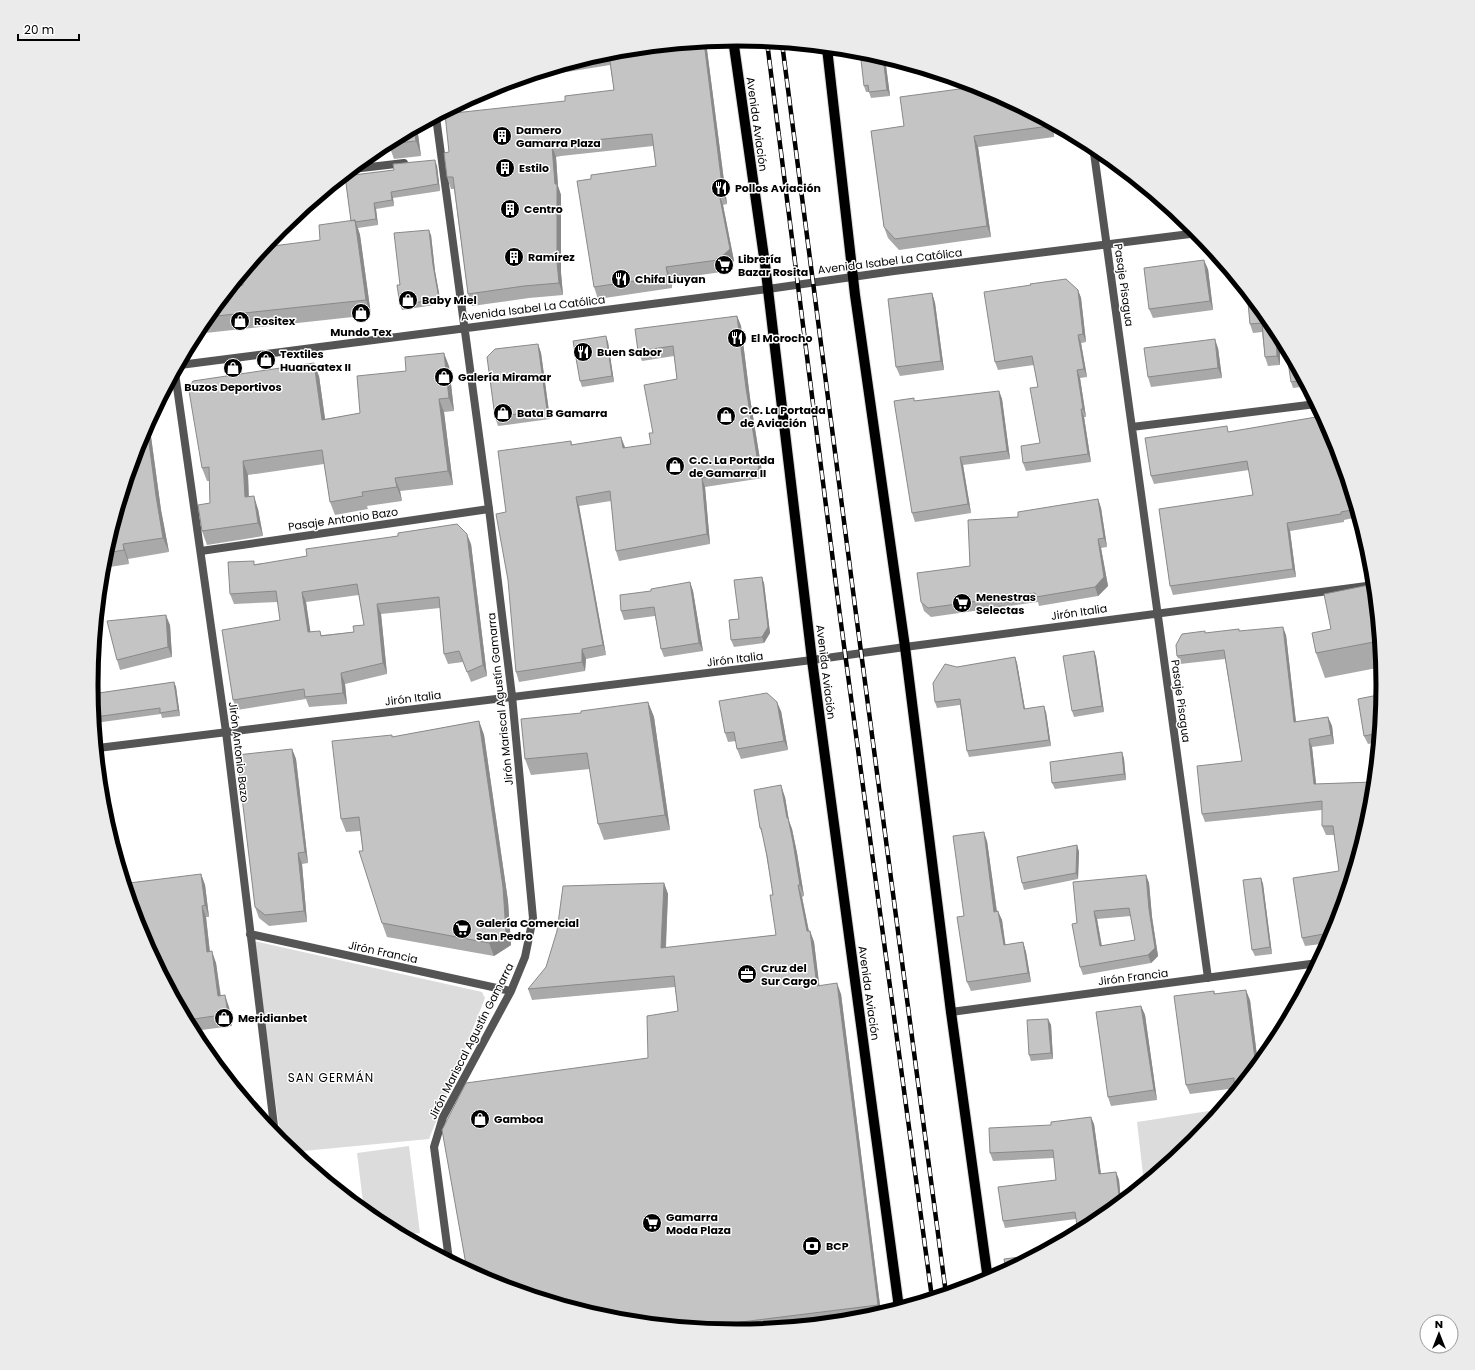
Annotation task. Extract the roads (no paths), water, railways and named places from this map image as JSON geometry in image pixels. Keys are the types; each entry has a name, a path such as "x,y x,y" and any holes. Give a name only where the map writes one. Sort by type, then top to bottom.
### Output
{"main road":[{"name":"Avenida Aviación","path":"734,46 768,289 812,660 898,1303"},
{"path":"827,52 853,276 905,647 951,1012 987,1273"}],"street":[{"name":"Jirón Mariscal Agustín Gamarra","path":"436,122 438,159 464,328 489,509 512,696 533,918 525,957 511,991 443,1117 434,1147 448,1254"},
{"name":"Pasaje Pisagua","path":"1095,156 1208,978"},
{"path":"363,168 412,162"},
{"name":"Avenida Isabel La Católica","path":"184,364 768,289 853,276 1190,234"},
{"name":"Jirón Antonio Bazo","path":"176,380 226,732 274,1124"},
{"path":"1132,427 1312,404"},
{"name":"Pasaje Antonio Bazo","path":"201,551 489,509"},
{"name":"Jirón Italia","path":"102,748 812,660 1368,586"},
{"name":"Jirón Francia","path":"250,934 511,991"},
{"name":"Jirón Francia","path":"951,1012 1313,964"}],"railway":[{"path":"768,47 840,616 931,1293"},
{"path":"783,47 945,1289"}],"place":[{"name":"Damero Gamarra Plaza","path":"502,136"},
{"name":"Estilo","path":"505,168"},
{"name":"Pollos Aviación","path":"721,188"},
{"name":"Centro","path":"510,209"},
{"name":"Ramírez","path":"514,257"},
{"name":"Librería Bazar Rosita","path":"724,265"},
{"name":"Chifa Liuyan","path":"621,279"},
{"name":"Baby Miel","path":"408,300"},
{"name":"Mundo Tex","path":"361,313"},
{"name":"Rositex","path":"240,321"},
{"name":"El Morocho","path":"737,338"},
{"name":"Buen Sabor","path":"583,352"},
{"name":"Textiles Huancatex II","path":"266,360"},
{"name":"Buzos Deportivos","path":"233,368"},
{"name":"Galería Miramar","path":"444,377"},
{"name":"Bata B Gamarra","path":"503,413"},
{"name":"C.C. La Portada de Aviación","path":"726,416"},
{"name":"C.C. La Portada de Gamarra II","path":"675,466"},
{"name":"Menestras Selectas","path":"962,603"},
{"name":"Galería Comercial San Pedro","path":"462,929"},
{"name":"Cruz del Sur Cargo","path":"747,974"},
{"name":"Meridianbet","path":"224,1018"},
{"name":"Gamboa","path":"480,1119"},
{"name":"Gamarra Moda Plaza","path":"652,1223"},
{"name":"BCP","path":"812,1246"}],"district":[{"name":"SAN GERMÁN","path":"331,1077"}]}
